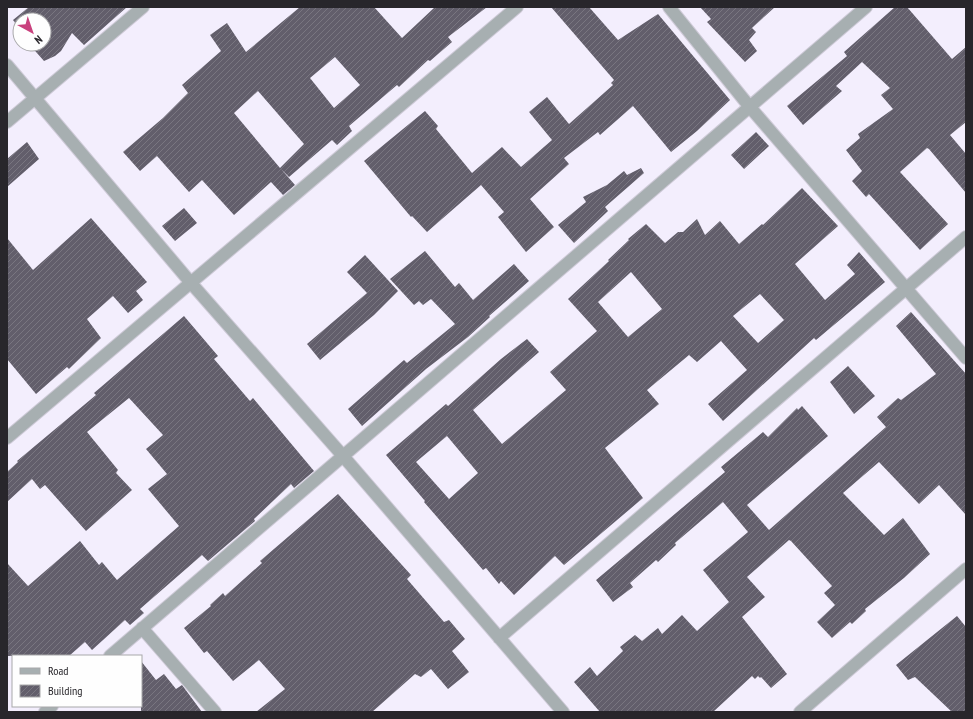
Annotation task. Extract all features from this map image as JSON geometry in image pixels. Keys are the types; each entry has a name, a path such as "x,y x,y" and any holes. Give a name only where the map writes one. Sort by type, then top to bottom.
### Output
{"street":[{"path":"7,122 143,7"},
{"path":"7,438 517,7"},
{"path":"669,7 749,106 966,358"},
{"path":"111,655 866,7"},
{"path":"7,65 191,283 343,456 563,712"},
{"path":"499,638 966,237"},
{"path":"800,712 966,569"},
{"path":"142,628 215,712"}],"building":[{"path":"29,7 127,7 84,45 72,33 61,51 55,56 44,61 36,52 52,52 52,12 23,12"},
{"path":"300,7 374,7 402,38 435,7 487,7 448,37 452,42 430,61 428,60 399,87 397,85 349,126 352,131 337,145 332,140 289,177 281,169 295,185 283,195 271,182 234,215 202,180 189,192 157,156 140,171 123,152 163,118 188,93 182,85 221,51 210,35 227,23 246,52","holes":["335,57 360,85 334,108 310,78","258,91 304,144 280,168 234,113"]},
{"path":"551,7 589,7 618,40 658,14 730,100 697,131 671,152 633,106 600,135 598,132 564,158 569,164 530,199 554,227 526,252 498,217 504,212 481,185 427,232 412,216 411,217 364,161 425,111 438,126 436,129 472,173 502,147 521,167 552,140 529,112 547,97 569,124 613,85 611,83 614,80"},
{"path":"700,7 775,7 752,28 756,32 749,40 757,51 745,62 707,22 711,19"},
{"path":"895,7 907,7 952,59 966,47 966,122 950,135 966,154 966,193 927,148 900,172 948,224 920,250 869,194 866,197 852,181 862,171 846,150 860,138 858,134 893,109 881,95 890,88 862,62 836,86 842,91 803,125 787,106 847,56 844,52"},
{"path":"756,132 769,146 744,169 731,155"},
{"path":"27,142 39,159 7,187 7,159"},
{"path":"641,168 644,173 605,207 608,211 574,243 558,225 586,202 583,197 607,185 624,171 627,175"},
{"path":"802,188 838,226 795,264 825,300 855,274 847,265 859,252 885,282 816,340 814,338 723,421 708,404 747,370 721,341 697,362 689,355 647,390 659,404 605,448 643,498 564,565 555,556 514,595 501,581 499,584 486,568 483,570 424,502 425,501 386,455 446,404 448,406 501,359 527,339 539,352 473,410 502,444 566,390 550,372 597,331 568,299 609,261 608,260 629,240 628,239 646,224 665,243 678,232 683,232 697,219 705,235 720,221 739,244 762,224 763,225","holes":["631,272 662,309 628,337 598,302","760,294 784,320 758,343 733,316","447,436 478,473 449,499 416,462"]},
{"path":"184,208 197,223 175,241 162,226"},
{"path":"91,218 147,282 136,291 143,300 128,313 113,296 87,319 101,338 69,369 67,367 36,394 7,359 7,238 33,270"},
{"path":"425,251 455,287 459,283 473,300 514,264 529,281 489,316 490,317 468,337 426,369 362,426 348,409 404,360 407,363 455,324 431,299 423,305 419,301 414,305 390,279"},
{"path":"365,255 398,291 374,315 320,360 307,344 367,293 347,272"},
{"path":"911,312 966,374 966,515 939,485 919,504 879,462 843,493 884,535 903,518 930,554 904,578 865,609 866,611 852,624 850,622 832,638 817,622 835,605 824,593 832,586 789,540 747,577 765,597 742,617 787,674 771,688 761,677 760,678 758,676 755,679 752,676 713,712 600,712 574,682 590,667 597,676 623,651 620,647 635,635 642,641 658,628 662,634 682,615 697,631 729,602 703,570 748,532 723,502 675,543 676,545 658,562 656,560 630,583 633,587 613,602 596,580 725,472 721,467 763,432 768,437 797,408 798,410 802,406 828,436 747,505 769,530 886,427 877,417 898,398 901,400 936,374 896,326"},
{"path":"184,316 218,356 214,359 250,401 253,398 314,471 294,488 291,484 254,519 255,521 208,561 202,555 140,609 144,613 130,625 125,620 92,650 85,642 70,655 7,656 7,563 28,586 80,541 99,565 102,562 117,580 179,526 148,489 167,474 146,449 163,435 129,398 87,432 118,470 116,473 132,490 86,531 45,485 40,489 32,479 7,502 7,472 18,462 17,461 96,395 94,393"},
{"path":"848,366 875,396 854,414 830,382"},
{"path":"338,494 411,575 407,579 444,622 449,620 465,639 452,651 469,672 448,689 431,669 421,677 415,674 372,712 256,712 285,689 259,660 233,681 207,651 204,653 184,628 211,606 210,605 223,593 225,596 262,563 260,561"},
{"path":"957,616 966,627 966,712 952,712 915,677 908,680 896,665"},
{"path":"142,662 156,680 164,674 176,689 182,685 202,712 141,712"}]}
